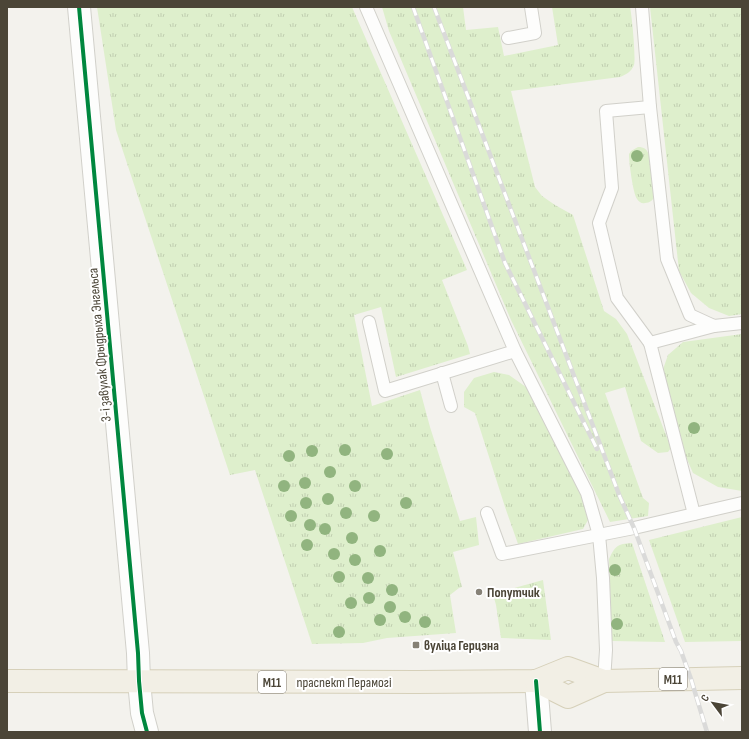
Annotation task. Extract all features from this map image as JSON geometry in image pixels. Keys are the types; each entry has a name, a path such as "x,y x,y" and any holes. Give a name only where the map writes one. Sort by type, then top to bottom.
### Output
{"main road":[{"name":"праспект Перамогі","path":"7,682 536,681 568,668 604,681 742,678"}],"street":[{"name":"3-і завулак Фрыдрыха Энгельса","path":"79,7 138,653 139,681"},
{"path":"139,681 142,713 147,732"},
{"path":"536,681 540,732"}],"lane":[{"path":"366,7 515,351 587,493 599,534 600,578 606,650 604,681"},
{"path":"508,38 535,33 531,7"},
{"path":"642,7 650,107 667,259 690,315 714,326"},
{"path":"650,107 606,111 612,188 599,223 617,298 650,343 694,514"},
{"path":"369,322 385,391 515,351"},
{"path":"650,343 714,326 742,323"},
{"path":"442,373 451,406"},
{"path":"487,513 502,554 634,528 742,503"}],"green space":[{"path":"97,7 352,7 467,270 442,280 470,354 396,377 381,307 354,315 372,406 420,390 430,427 460,521 476,517 479,545 453,552 462,587 450,595 456,633 387,638 363,643 312,644 255,470 230,475 116,130"},
{"path":"382,7 463,7 466,30 498,27 504,56 558,45 552,7 630,7 634,37 634,65 625,75 620,77 511,91 535,187 542,196 573,215 604,311 616,319 627,334 671,448 668,452 658,453 641,441 625,387 605,393 643,498 649,503 648,516 610,522 511,320 389,31"},
{"path":"650,7 742,7 742,314 729,316 709,308 691,293 679,271"},
{"path":"638,147 645,149 649,155 655,196 647,203 640,202 634,191 629,154"},
{"path":"742,334 742,491 718,487 693,473 683,450 661,375 668,355 683,342"},
{"path":"494,372 509,375 526,387 584,501 588,520 583,529 518,544 475,413 464,407 464,392 474,378"},
{"path":"742,517 742,641 685,642 649,540"},
{"path":"632,543 665,642 612,641 609,559 617,546"},
{"path":"543,580 551,640 501,638 493,594"}],"railway":[{"path":"413,7 505,263 597,449"},
{"path":"434,7 620,497 634,528 676,642 681,651 707,732"}],"cycle path":[{"path":"79,7 138,653 142,713 147,732"},
{"path":"536,681 540,732"}],"place":[{"name":"Попутчик","path":"479,592"},
{"name":"вуліца Герцэна","path":"416,645"}]}
